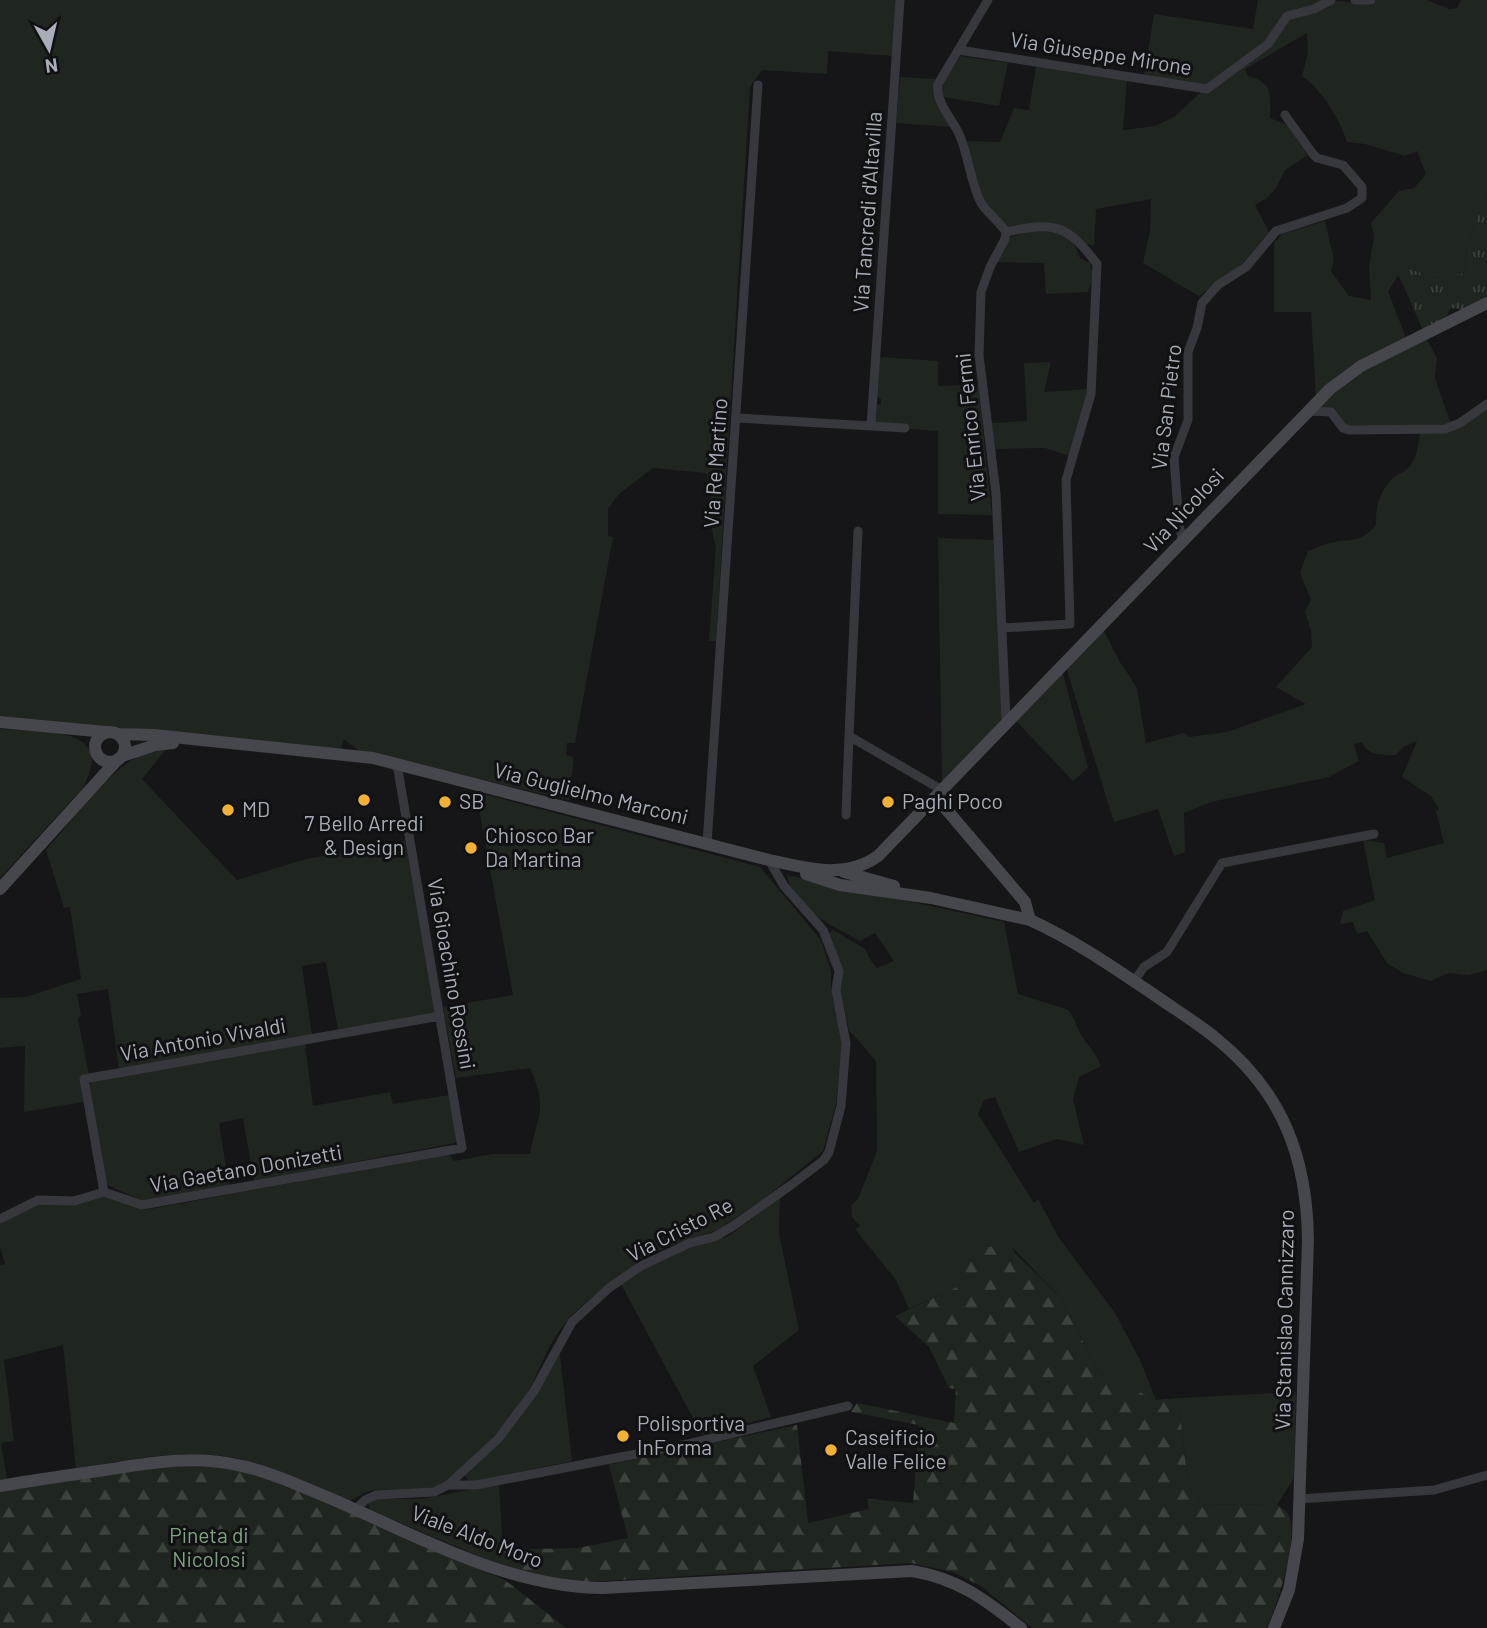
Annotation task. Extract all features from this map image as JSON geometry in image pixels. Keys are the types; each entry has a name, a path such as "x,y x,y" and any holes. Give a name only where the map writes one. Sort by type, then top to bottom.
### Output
{"street":[{"name":"Via Tancredi d'Altavilla","path":"871,426 900,0"},
{"path":"988,0 938,84 937,95 959,134 976,192 983,205 1006,232 1044,225 1058,229 1074,238 1097,264 1091,394 1066,480 1070,624 1003,628"},
{"name":"Via Giuseppe Mirone","path":"959,50 1208,89 1268,44 1287,16 1314,9 1331,0"},
{"path":"1355,0 1371,0"},
{"name":"Via Re Martino","path":"707,844 758,85"},
{"name":"Via San Pietro","path":"1183,541 1179,525 1174,457 1188,420 1188,352 1202,303 1218,285 1246,267 1276,231 1348,208 1362,198 1362,187 1349,169 1317,158 1285,115"},
{"name":"Via Enrico Fermi","path":"1006,232 1005,239 989,267 981,292 979,355 996,493 1006,721"},
{"name":"Via Nicolosi","path":"938,794 1343,377 1487,303"},
{"path":"1308,411 1331,412 1343,428 1349,430 1436,430 1460,423 1487,404"},
{"path":"737,418 905,428"},
{"path":"846,815 858,531"},
{"path":"0,722 212,743"},
{"path":"40,727 82,736 107,761 155,745 212,743"},
{"path":"82,797 95,769 99,737 112,733"},
{"path":"0,889 120,757 125,745 112,733"},
{"path":"849,736 938,794 946,809 1025,902 1030,920"},
{"name":"Via Guglielmo Marconi","path":"212,743 373,758 769,860 812,869 840,871 867,864 878,856 938,794"},
{"name":"Via Gioachino Rossini","path":"397,764 462,1148"},
{"path":"1134,981 1144,967 1167,952 1222,863 1374,834"},
{"path":"769,860 841,885 931,898"},
{"name":"Via Cristo Re","path":"448,1485 498,1438 534,1391 572,1322 609,1288 641,1266 690,1242 714,1237 733,1226 802,1177 824,1160 829,1152 841,1106 846,1043 836,990 839,971 823,930 784,886 769,860"},
{"path":"840,871 931,898"},
{"name":"Via Stanislao Cannizzaro","path":"931,898 1030,920 1060,933 1217,1039 1237,1057 1276,1106 1297,1152 1307,1194 1308,1240 1298,1539 1289,1590 1274,1628"},
{"name":"Via Antonio Vivaldi","path":"104,1192 84,1079 440,1016"},
{"name":"Via Gaetano Donizetti","path":"104,1192 142,1205 462,1148"},
{"path":"0,1219 38,1200 74,1201 104,1192"},
{"path":"356,1509 376,1494 434,1492 448,1485 476,1485 638,1454 848,1406"},
{"name":"Viale Aldo Moro","path":"0,1486 160,1462 196,1460 234,1464 265,1472 481,1564 544,1583 603,1588 912,1571 943,1578 970,1590 1021,1628"},
{"path":"1299,1499 1434,1490 1487,1475"}],"green space":[{"path":"0,0 897,0 892,56 828,51 827,74 762,70 750,87 716,641 709,641 716,548 706,502 713,494 706,473 653,468 619,494 608,509 608,536 613,537 575,743 567,743 566,755 574,757 569,800 359,751 344,739 341,749 0,716"},
{"path":"1258,0 1323,0 1316,5 1287,14 1266,43 1210,86 1144,76 1154,14 1253,29"},
{"path":"1379,0 1427,0 1449,9 1457,8 1461,0 1487,0 1487,194 1467,243 1465,273 1436,278 1404,267 1388,291 1406,338 1345,370 1316,398 1311,312 1274,312 1274,243 1282,234 1325,221 1334,259 1331,271 1349,296 1371,300 1369,268 1374,236 1371,223 1399,191 1414,188 1426,174 1417,151 1405,156 1365,144 1347,142 1329,106 1302,76 1308,53 1307,33 1245,69 1248,76 1262,82 1269,91 1270,118 1287,125 1308,155 1285,170 1276,188 1267,198 1255,205 1269,232 1242,264 1199,296 1143,263 1150,231 1151,199 1096,209 1094,245 1090,245 1028,224 1008,227 981,196 965,141 1000,142 1014,108 1029,110 1036,66 1127,81 1123,130 1155,126 1174,117 1202,91 1243,66 1288,18 1336,1 1360,3"},
{"path":"961,56 1008,63 999,106 943,97 944,81"},
{"path":"900,77 936,79 936,98 952,127 896,123"},
{"path":"1487,194 1487,298 1462,310 1449,310 1446,319 1423,330 1398,274 1404,267 1436,278 1465,273 1467,243"},
{"path":"1041,228 1061,234 1073,242 1080,258 1090,263 1093,276 1088,292 1046,294 1044,263 995,262 1011,237"},
{"path":"1426,338 1437,358 1435,378 1451,425 1371,428 1344,425 1316,408 1347,380"},
{"path":"880,357 938,361 938,386 978,385 992,515 938,514 938,431 910,429 909,425 876,423 877,405 881,404 881,399 877,397"},
{"path":"1051,362 1044,392 1088,389 1070,456 1045,448 994,449 991,423 1027,421 1024,363"},
{"path":"1487,408 1487,970 1469,975 1449,973 1431,981 1403,973 1387,963 1367,931 1357,934 1353,922 1340,924 1343,911 1375,900 1363,840 1384,843 1387,858 1444,843 1436,811 1439,809 1431,796 1402,777 1417,741 1403,747 1396,755 1372,752 1362,742 1354,744 1359,761 1329,777 1211,802 1184,813 1185,852 1174,856 1158,809 1114,822 1066,667 1103,629 1137,688 1146,743 1184,733 1189,737 1227,732 1306,704 1276,687 1312,647 1311,631 1305,612 1311,600 1300,573 1308,551 1359,538 1370,532 1376,525 1376,512 1385,488 1413,462 1420,433 1441,432"},
{"path":"938,538 995,540 1002,716 1001,722 942,782"},
{"path":"1062,670 1088,768 1073,781 1014,719"},
{"path":"0,729 54,732 70,736 83,743 91,753 91,768 82,789 0,878"},
{"path":"167,748 142,779 237,880 306,859 405,841 437,1013 338,1030 326,962 302,966 312,1035 119,1070 108,989 77,994 81,1015 78,1019 89,1075 81,1076 84,1102 24,1112 25,1046 0,1048 0,998 26,997 81,979 70,907 64,908 46,850 111,776 143,754"},
{"path":"476,792 760,867 821,940 831,971 831,989 843,1042 836,1104 823,1151 765,1198 717,1230 641,1258 640,1262 583,1304 556,1336 525,1396 504,1424 467,1464 434,1487 415,1491 369,1491 350,1501 257,1464 206,1454 150,1457 76,1468 63,1345 4,1360 14,1441 1,1443 7,1479 0,1480 0,1265 5,1264 0,1247 0,1224 39,1203 106,1195 145,1210 448,1154 454,1161 492,1154 530,1154 540,1102 530,1068 456,1078 443,1007 513,995"},
{"path":"787,875 1004,922 1018,994 1066,1009 1071,1014 1101,1066 1079,1077 1073,1099 1084,1145 1057,1139 1019,1152 995,1097 984,1100 978,1114 1034,1203 1038,1199 1059,1238 1115,1313 1140,1360 1156,1400 1098,1372 1061,1298 1011,1246 957,1287 909,1309 896,1280 855,1229 860,1226 852,1217 851,1205 858,1199 877,1151 876,1061 849,1030 828,934 833,930 865,949 877,968 894,961 875,933 860,941 805,907 790,887"},
{"path":"305,1044 313,1106 390,1092 393,1104 449,1095 457,1138 455,1143 254,1181 243,1118 219,1123 229,1186 143,1201 105,1184 88,1087 92,1082"},
{"path":"780,1197 779,1233 799,1330 753,1366 771,1417 702,1435 621,1284 638,1272 692,1247 729,1236"},
{"path":"1011,1246 1061,1298 1098,1372 1156,1400 1178,1398 1187,1475 1201,1504 1277,1505 1288,1514 1291,1526 1289,1555 1276,1605 1266,1628 1032,1628 981,1586 953,1572 911,1563 586,1582 553,1579 490,1561 503,1550 578,1548 628,1538 609,1465 797,1425 808,1523 869,1509 867,1499 913,1503 919,1425 851,1412 857,1403 954,1423 956,1389 949,1388 929,1347 895,1316 965,1281 964,1248"},
{"path":"559,1347 572,1461 471,1482 463,1475 499,1441"},
{"path":"1296,1392 1294,1478 1277,1505 1201,1504 1187,1475 1178,1398"},
{"name":"Pineta di Nicolosi","path":"205,1465 233,1469 278,1482 505,1580 566,1628 0,1628 0,1492 154,1468"},
{"path":"499,1484 503,1550 490,1561 370,1510 368,1503 377,1499 422,1499"}],"place":[{"name":"7 Bello Arredi & Design","path":"364,800"},
{"name":"SB","path":"445,802"},
{"name":"Paghi Poco","path":"888,802"},
{"name":"MD","path":"228,810"},
{"name":"Chiosco Bar Da Martina","path":"471,848"},
{"name":"Polisportiva InForma","path":"623,1436"},
{"name":"Caseificio Valle Felice","path":"831,1450"}]}
